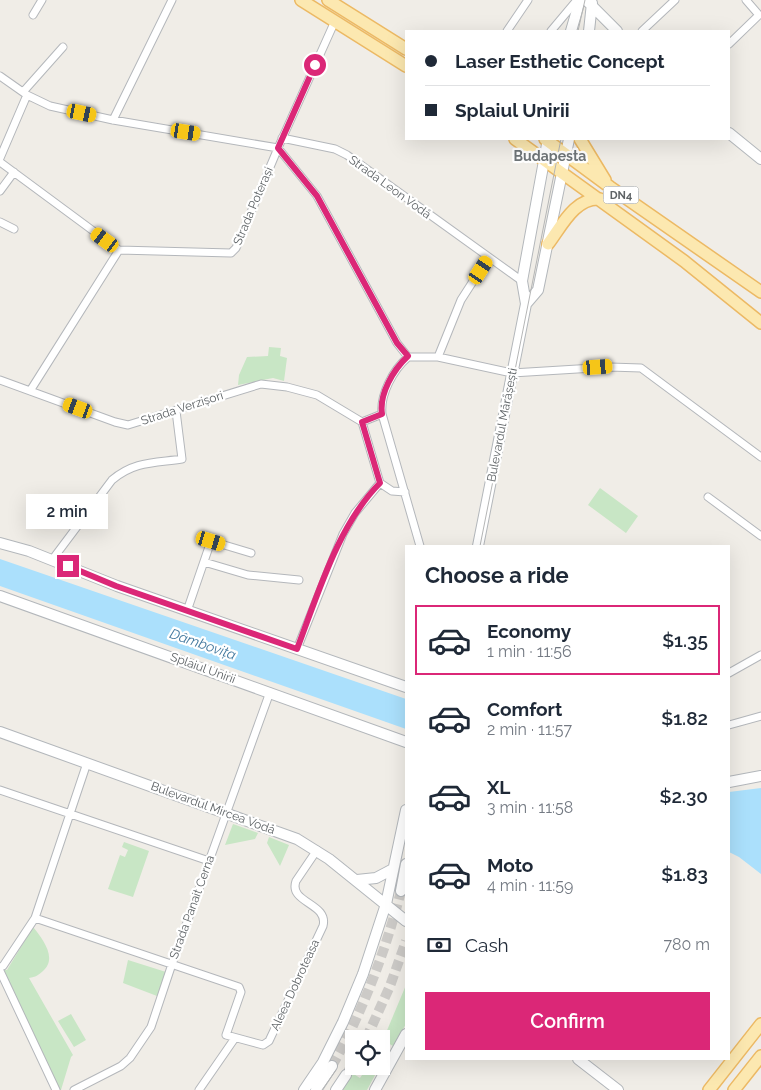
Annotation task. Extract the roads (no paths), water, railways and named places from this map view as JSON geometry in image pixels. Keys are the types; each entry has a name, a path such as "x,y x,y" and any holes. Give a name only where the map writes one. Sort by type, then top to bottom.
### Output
{"main road":[{"path":"301,0 405,65"},
{"path":"571,30 578,0"},
{"path":"335,2 405,48"},
{"path":"589,30 590,2"},
{"path":"590,2 616,30"},
{"path":"730,134 761,159"},
{"name":"DN4","path":"516,140 761,315"},
{"name":"DN4","path":"547,140 610,188 695,248 761,299"},
{"name":"Bulevardul Mărășești","path":"478,545 526,304 522,281 547,140"},
{"name":"Bulevardul Mărășești","path":"526,304 538,290 569,140"},
{"path":"581,140 610,188"},
{"path":"548,244 577,206 585,201 600,199"},
{"path":"695,248 761,292"},
{"path":"684,261 761,323"},
{"path":"0,541 187,611 405,687"},
{"name":"Splaiul Unirii","path":"0,596 405,742"},
{"name":"Bulevardul Mircea Vodă","path":"0,732 289,836 317,850 405,919"},
{"path":"730,782 761,776"},
{"path":"304,1090 323,1062 343,1022 363,974 386,904 405,815"},
{"path":"357,880 376,878 393,869"},
{"path":"401,891 405,869"},
{"path":"709,1090 761,1024"},
{"path":"375,1090 405,1036"},
{"path":"734,1090 761,1056"},
{"path":"579,1060 618,1090"},
{"path":"316,1090 332,1066"},
{"path":"336,1090 346,1075"}],"street":[{"path":"33,15 42,0"},
{"path":"113,120 172,0"},
{"path":"508,30 528,0"},
{"path":"553,30 578,0"},
{"path":"643,30 675,0"},
{"path":"730,43 760,15 746,0"},
{"name":"Strada Poterași","path":"119,250 231,253 236,248 282,138 335,21"},
{"path":"0,158 25,93 63,47"},
{"path":"0,76 25,93 50,106 113,120 278,148 317,196 397,343 408,356 438,357 512,373 610,366 641,368 761,457"},
{"name":"Strada Leon Vodă","path":"282,138 342,152 522,281"},
{"path":"0,162 119,250 30,391"},
{"path":"0,191 14,172"},
{"path":"0,222 14,229"},
{"path":"438,357 462,300 488,258"},
{"path":"408,356 399,367 382,398 382,414 420,545"},
{"name":"Strada Verzișori","path":"0,380 122,424 135,423 261,384 287,387 317,395 362,422"},
{"path":"52,560 112,480 123,471 134,466 182,459 176,411"},
{"path":"382,414 362,422 380,483 392,491 405,492"},
{"path":"297,649 343,534 355,513 380,483"},
{"path":"708,497 761,536"},
{"path":"187,611 211,541 251,553"},
{"path":"204,562 248,575 300,580"},
{"path":"730,672 761,655"},
{"name":"Strada Panait Cerna","path":"74,1090 111,1072 130,1058 151,1027 270,692"},
{"path":"730,725 761,716"},
{"path":"0,967 34,918 87,763"},
{"path":"0,790 209,861"},
{"name":"Aleea Dobroteasa","path":"235,1038 263,1045 269,1041 323,926 324,918 322,913 296,893 294,887 317,850"},
{"path":"34,918 241,989 226,1035 235,1038 199,1090"},
{"path":"0,971 56,1090"}],"water":[{"name":"Dâmbovița","path":"0,559 405,699 405,729 0,586"},
{"path":"761,788 761,874 730,852 730,792"}],"tunnel":[{"path":"332,1066 354,1024 372,981 388,937 401,891"},
{"path":"370,1030 390,986 405,944"}],"tram line":[{"path":"578,30 585,0"},
{"path":"480,545 561,140"},
{"path":"322,1090 336,1070"}],"district":[{"name":"Budapesta","path":"550,156"}]}
